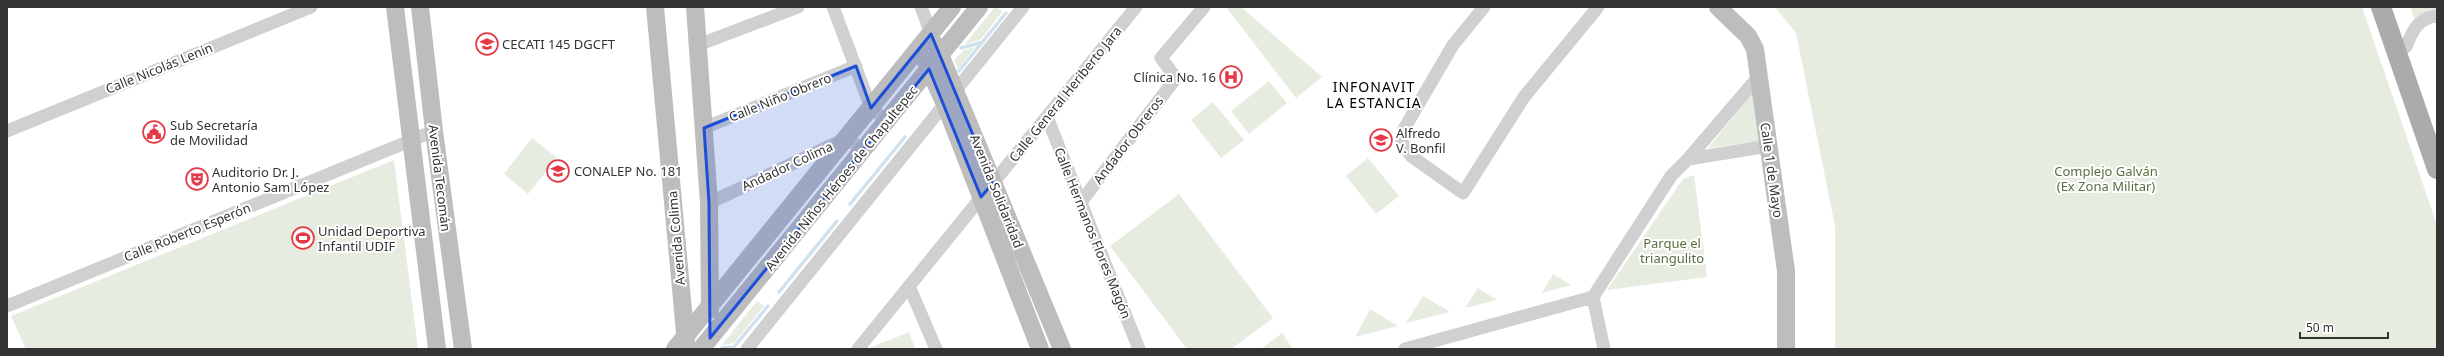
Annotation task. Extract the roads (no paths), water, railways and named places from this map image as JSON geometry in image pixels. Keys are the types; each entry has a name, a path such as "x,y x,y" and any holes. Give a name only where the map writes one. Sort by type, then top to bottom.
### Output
{"main road":[{"path":"2381,7 2437,169"},
{"path":"2394,7 2406,47 2437,136"}],"street":[{"name":"Calle Nicolás Lenin","path":"7,131 311,7"},
{"name":"Avenida Tecomán","path":"395,7 436,349"},
{"name":"Avenida Tecomán","path":"420,7 434,131 463,349"},
{"name":"Avenida Colima","path":"655,7 682,345"},
{"path":"695,7 709,203 710,307 708,345"},
{"path":"698,44 798,7"},
{"path":"833,7 871,108 887,121"},
{"path":"921,7 931,34"},
{"name":"Avenida Niños Héroes de Chapultepec","path":"682,345 710,307 952,7"},
{"name":"Avenida Niños Héroes de Chapultepec","path":"708,345 980,7"},
{"path":"747,349 1023,7"},
{"name":"Calle General Heriberto Jara","path":"858,349 1136,7"},
{"name":"Andador Obreros","path":"1081,202 1176,78 1161,58 1204,7"},
{"path":"1484,7 1453,45 1404,129 1402,142 1411,156 1463,193 1524,97 1598,7"},
{"name":"Calle 1 de Mayo","path":"1718,7 1748,36 1755,49 1786,271 1786,349"},
{"path":"2406,47 2414,29 2422,20 2437,16"},
{"name":"Avenida Solidaridad","path":"931,34 940,55 950,97 981,197 1040,349"},
{"name":"Avenida Solidaridad","path":"920,48 930,69 950,97 993,183 1062,349"},
{"name":"Calle Niño Obrero","path":"704,128 856,66"},
{"path":"1405,349 1593,297 1671,176 1688,159 1759,76"},
{"name":"Calle Hermanos Flores Magón","path":"1047,117 1139,349"},
{"name":"Calle Roberto Esperón","path":"7,306 434,131"},
{"name":"Andador Colima","path":"709,203 847,138 864,151"},
{"path":"1688,159 1769,146"},
{"path":"909,286 936,349"},
{"path":"1593,297 1604,349"}],"waterway":[{"path":"959,71 1006,13"},
{"path":"961,48 983,42"},
{"path":"850,204 905,137"},
{"path":"779,292 837,221"},
{"path":"722,348 734,347 768,306"}],"place":[{"name":"CECATI 145 DGCFT","path":"487,44"},
{"name":"Clínica No. 16","path":"1231,77"},
{"name":"Sub Secretaría de Movilidad","path":"154,132"},
{"name":"Alfredo V. Bonfil","path":"1381,140"},
{"name":"CONALEP No. 181","path":"558,171"},
{"name":"Auditorio Dr. J. Antonio Sam López","path":"197,179"},
{"name":"Unidad Deportiva Infantil UDIF","path":"303,238"}],"district":[{"name":"INFONAVIT LA ESTANCIA","path":"1374,94"}],"park label":[{"name":"Complejo Galván (Ex Zona Militar)","path":"2106,178"},
{"name":"Parque el triangulito","path":"1672,250"}]}
